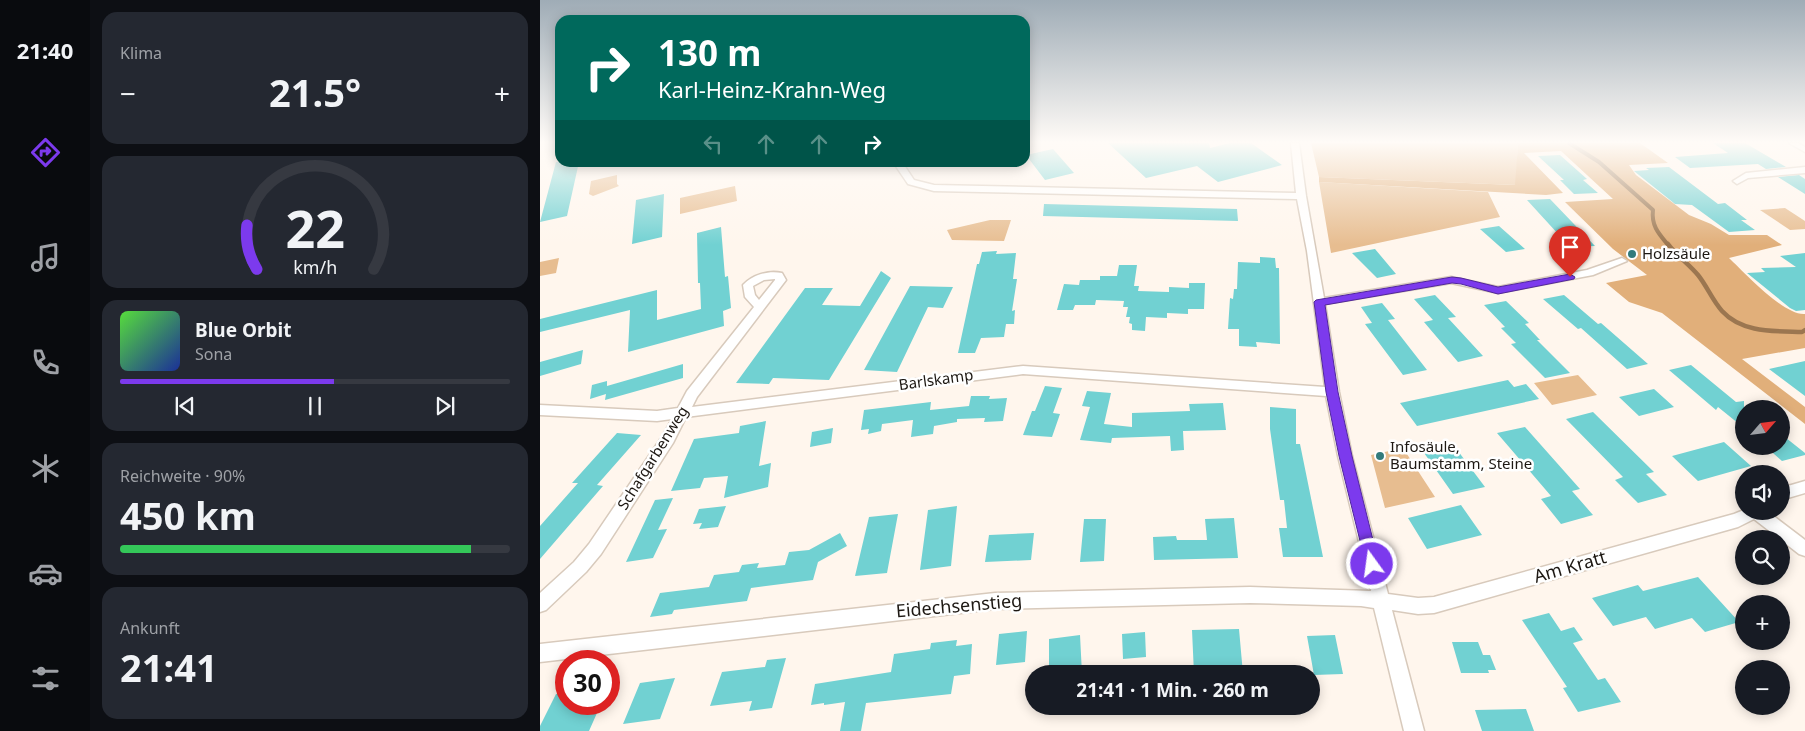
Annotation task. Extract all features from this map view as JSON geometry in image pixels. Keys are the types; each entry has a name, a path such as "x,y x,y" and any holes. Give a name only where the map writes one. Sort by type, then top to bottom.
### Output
{"street":[{"path":"906,177 922,186 934,188 1302,196"},
{"path":"1300,177 1332,392 1345,456 1414,731"},
{"path":"1737,181 1744,177"},
{"path":"1319,302 1452,280 1498,290 1589,273 1622,261"},
{"name":"Schafgarbenweg","path":"540,604 580,567 595,549 668,439 692,394 759,306"},
{"name":"Barlskamp","path":"540,410 645,417 682,414 1023,370 1332,392"},
{"path":"1790,491 1805,487"},
{"name":"Am Kratt","path":"1381,601 1418,606 1434,605 1739,520"},
{"path":"1767,520 1805,549"},
{"name":"Eidechsenstieg","path":"540,653 995,601 1250,595 1361,598 1381,601"}],"shaded area":[{"path":"617,177 617,184 619,186 593,196 589,194 591,181"},
{"path":"1319,177 1515,185 1516,177 1548,177 1563,193 1546,195 1319,182"},
{"path":"1322,177 1516,177 1516,185"},
{"path":"1589,177 1639,177 1689,215 1711,224 1729,235 1767,235 1782,245 1729,258 1776,301 1796,313 1805,314 1805,348 1742,359 1805,407 1805,424 1790,412 1790,400 1774,400 1662,313 1629,302 1606,283 1647,275 1613,249 1565,202 1613,199"},
{"path":"1319,182 1488,192 1500,217 1331,253"},
{"path":"735,186 737,201 680,214 680,198"},
{"path":"1785,208 1805,221 1805,229 1790,230 1760,210"},
{"path":"990,220 1011,220 1004,241 952,240 947,230"},
{"path":"559,258 556,273 540,276 540,262"},
{"path":"1578,375 1597,395 1552,405 1534,383"},
{"path":"1403,448 1435,497 1385,508 1371,455"}],"building":[{"path":"552,177 576,177 567,216 540,222"},
{"path":"1043,177 1057,177 1045,180"},
{"path":"1212,177 1236,177 1218,182"},
{"path":"1561,177 1585,177 1587,179 1583,180 1598,193 1574,194 1560,180 1564,180"},
{"path":"1642,177 1682,177 1718,204 1725,203 1747,220 1741,220 1755,230 1729,232 1692,205 1675,204"},
{"path":"1778,177 1802,177 1805,179 1805,194"},
{"path":"664,194 662,237 632,244 636,200"},
{"path":"1550,199 1595,246 1570,247 1527,200"},
{"path":"1044,204 1237,209 1238,221 1043,216"},
{"path":"1499,226 1525,249 1506,252 1480,229"},
{"path":"721,227 725,277 728,276 731,308 723,311 724,326 628,352 630,310 540,332 540,319 657,290 657,320 701,309 700,283 698,283 697,233"},
{"path":"1375,249 1396,274 1377,278 1352,253"},
{"path":"997,251 996,254 1016,253 1013,279 1017,279 1012,311 1015,310 1014,324 1006,324 1004,337 981,338 975,353 958,353 977,264 979,264 982,252"},
{"path":"1805,253 1805,310 1796,311 1790,308 1747,273 1765,272 1761,268 1796,267 1780,256"},
{"path":"1260,257 1275,258 1276,268 1279,268 1280,344 1256,342 1257,347 1239,346 1239,329 1228,329 1230,298 1233,299 1234,289 1237,289 1238,262 1260,263"},
{"path":"1119,265 1137,265 1134,286 1139,286 1138,291 1169,292 1169,287 1189,288 1189,283 1205,283 1204,309 1188,309 1188,314 1167,313 1167,318 1146,317 1145,331 1132,330 1132,324 1129,323 1130,317 1126,317 1128,307 1123,307 1124,301 1096,300 1095,305 1075,305 1073,310 1057,310 1064,284 1079,285 1080,280 1100,280 1100,276 1117,276"},
{"path":"881,271 891,278 829,380 773,378 769,384 736,383 805,288 833,288 822,305 860,306"},
{"path":"910,286 953,287 943,308 928,307 897,372 864,370"},
{"path":"1435,295 1456,317 1448,318 1483,356 1458,362 1424,322 1433,320 1414,299"},
{"path":"1564,295 1598,324 1601,323 1648,364 1627,369 1581,328 1578,329 1543,299"},
{"path":"1506,301 1529,323 1525,324 1540,340 1537,340 1570,373 1545,378 1511,344 1516,343 1501,328 1505,327 1484,305"},
{"path":"1382,303 1395,319 1388,320 1427,370 1403,375 1365,324 1372,323 1361,307"},
{"path":"583,350 581,364 540,376 540,362"},
{"path":"1805,361 1805,396 1769,369"},
{"path":"683,364 683,378 605,400 606,394 590,399 592,385 607,381 607,386"},
{"path":"1691,365 1735,401 1735,421 1718,407 1716,410 1669,370"},
{"path":"1508,380 1514,387 1526,384 1539,399 1417,426 1400,403"},
{"path":"1045,386 1062,388 1053,413 1060,414 1052,437 1023,435 1032,411 1035,411"},
{"path":"1654,389 1674,407 1639,416 1619,397"},
{"path":"1087,391 1111,393 1104,424 1132,427 1132,413 1190,411 1189,404 1223,403 1226,430 1183,431 1184,450 1171,451 1170,436 1112,438 1111,443 1080,440 1090,407 1082,406"},
{"path":"971,396 990,396 989,399 1007,398 1003,421 984,422 985,418 957,419 957,422 934,426 933,434 911,437 913,420 882,424 881,431 868,434 869,429 861,430 864,410 931,402 930,410 969,406"},
{"path":"1270,407 1296,409 1296,444 1300,444 1323,557 1283,557 1279,528 1287,528 1284,500 1280,500 1270,429"},
{"path":"1593,412 1654,472 1646,474 1667,495 1638,503 1615,480 1623,477 1566,419"},
{"path":"766,421 759,466 771,463 768,487 724,498 728,476 704,478 700,488 671,491 694,439 739,433 740,426"},
{"path":"1525,427 1580,489 1572,491 1593,515 1561,524 1541,499 1551,496 1497,433"},
{"path":"833,428 831,443 810,447 812,432"},
{"path":"617,433 641,435 597,485 603,486 540,559 540,526 578,483 572,483"},
{"path":"1790,441 1805,453 1805,455 1782,461 1775,455 1790,455"},
{"path":"1724,442 1735,452 1735,455 1739,455 1750,465 1735,465 1735,471 1698,481 1672,456"},
{"path":"1452,443 1485,487 1453,494 1422,450"},
{"path":"673,498 658,530 667,529 653,558 626,562 655,500"},
{"path":"1461,505 1482,535 1427,549 1408,518"},
{"path":"726,506 718,527 699,529 702,523 693,524 699,509"},
{"path":"957,506 951,566 920,570 928,510"},
{"path":"898,514 887,573 855,576 869,517"},
{"path":"1234,518 1238,558 1154,560 1153,537 1176,536 1177,540 1207,540 1205,519"},
{"path":"1084,519 1106,519 1104,561 1080,562"},
{"path":"840,533 847,546 818,562 813,580 751,588 747,601 674,610 672,614 650,617 660,593 709,587 714,575 739,572 742,565 759,563 757,568 785,565 789,552 809,550"},
{"path":"1034,533 1031,560 985,562 989,535"},
{"path":"1698,577 1735,618 1735,623 1705,632 1692,618 1655,629 1646,617 1613,626 1592,598 1638,585 1643,591"},
{"path":"1549,613 1561,631 1574,627 1583,640 1573,643 1598,680 1605,678 1621,702 1578,712 1563,688 1567,687 1522,620"},
{"path":"1239,629 1242,665 1194,665 1192,630"},
{"path":"1027,631 1025,662 996,665 999,634"},
{"path":"1145,632 1146,657 1123,659 1122,634"},
{"path":"1080,635 1082,665 1049,665 1049,639"},
{"path":"1335,635 1343,674 1320,675 1320,665 1312,665 1307,636"},
{"path":"957,640 956,646 972,644 970,674 954,676 951,694 866,703 861,731 840,731 845,702 811,705 815,684 891,672 894,654 930,649 931,643"},
{"path":"1452,642 1478,642 1483,655 1490,655 1496,670 1488,670 1489,673 1461,673"},
{"path":"786,658 772,708 749,711 752,701 710,706 722,672 765,667 767,660"},
{"path":"675,678 660,719 623,724 640,683"},
{"path":"555,696 555,715 596,715 589,731 540,731 540,726"},
{"path":"1526,709 1534,731 1482,731 1475,710"}],"waterway":[{"path":"1616,177 1653,210 1653,221 1659,234 1669,246"},
{"path":"1668,244 1698,275 1718,307 1730,318 1749,327 1759,329 1802,332 1805,330"}],"place":[{"name":"Holzsäule","path":"1632,254"},
{"name":"Infosäule, Baumstamm, Steine","path":"1380,456"}],"route":[{"path":"1372,564 1345,456 1332,392 1319,302 1452,280 1498,290 1570,277"}]}
